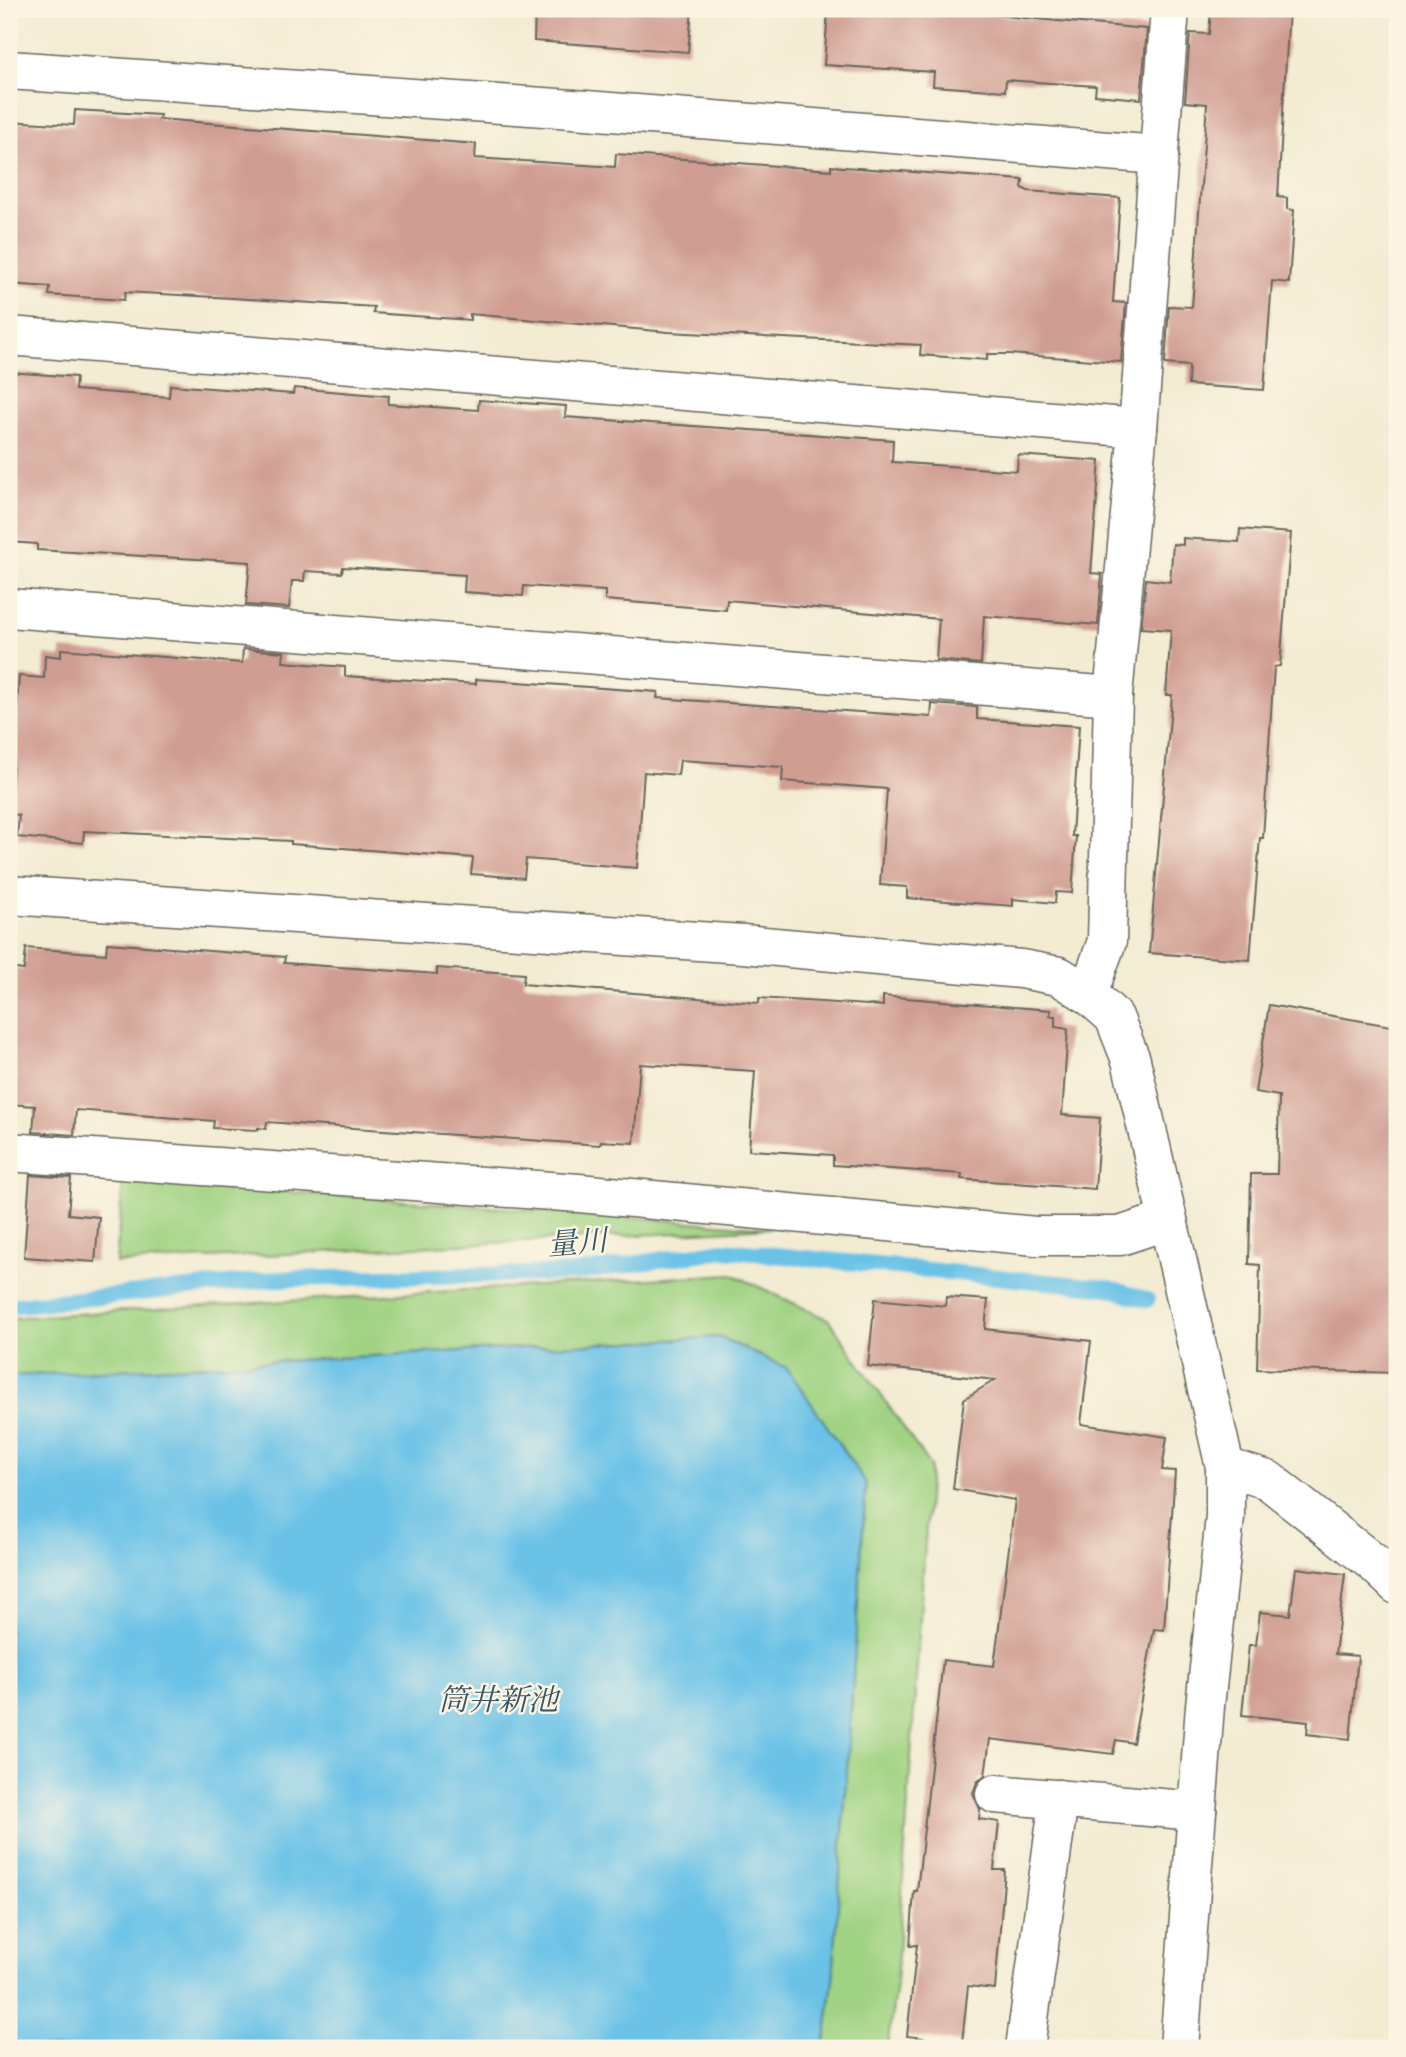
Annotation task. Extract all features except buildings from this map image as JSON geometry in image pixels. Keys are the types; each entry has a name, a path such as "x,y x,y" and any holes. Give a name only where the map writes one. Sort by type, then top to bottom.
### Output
{"street":[{"path":"1088,993 1107,940 1113,696 1139,428 1170,9"},
{"path":"9,70 573,109 1158,155"},
{"path":"9,336 1139,428"},
{"path":"9,608 1113,696"},
{"path":"9,895 743,944 1021,969 1059,976 1088,993 1114,1017 1130,1060 1226,1467 1225,1517 1197,1811 1179,2048"},
{"path":"9,1152 579,1193 1036,1236 1120,1236 1168,1220"},
{"path":"1226,1467 1268,1480 1375,1564 1397,1586"},
{"path":"995,1794 1197,1811"},
{"path":"1025,2048 1059,1799"}],"green space":[{"path":"123,1180 771,1228 116,1263"},
{"path":"732,1274 829,1320 930,1466 896,1985 887,2048 824,2048 833,1980 866,1483 719,1337 9,1376 9,1318"}],"water":[{"name":"筒井新池","path":"719,1337 787,1368 866,1483 833,1980 824,2048 9,2048 9,1376"}],"waterway":[{"name":"量川","path":"9,1306 278,1279 575,1273 724,1250 1109,1288 1147,1300"}]}
